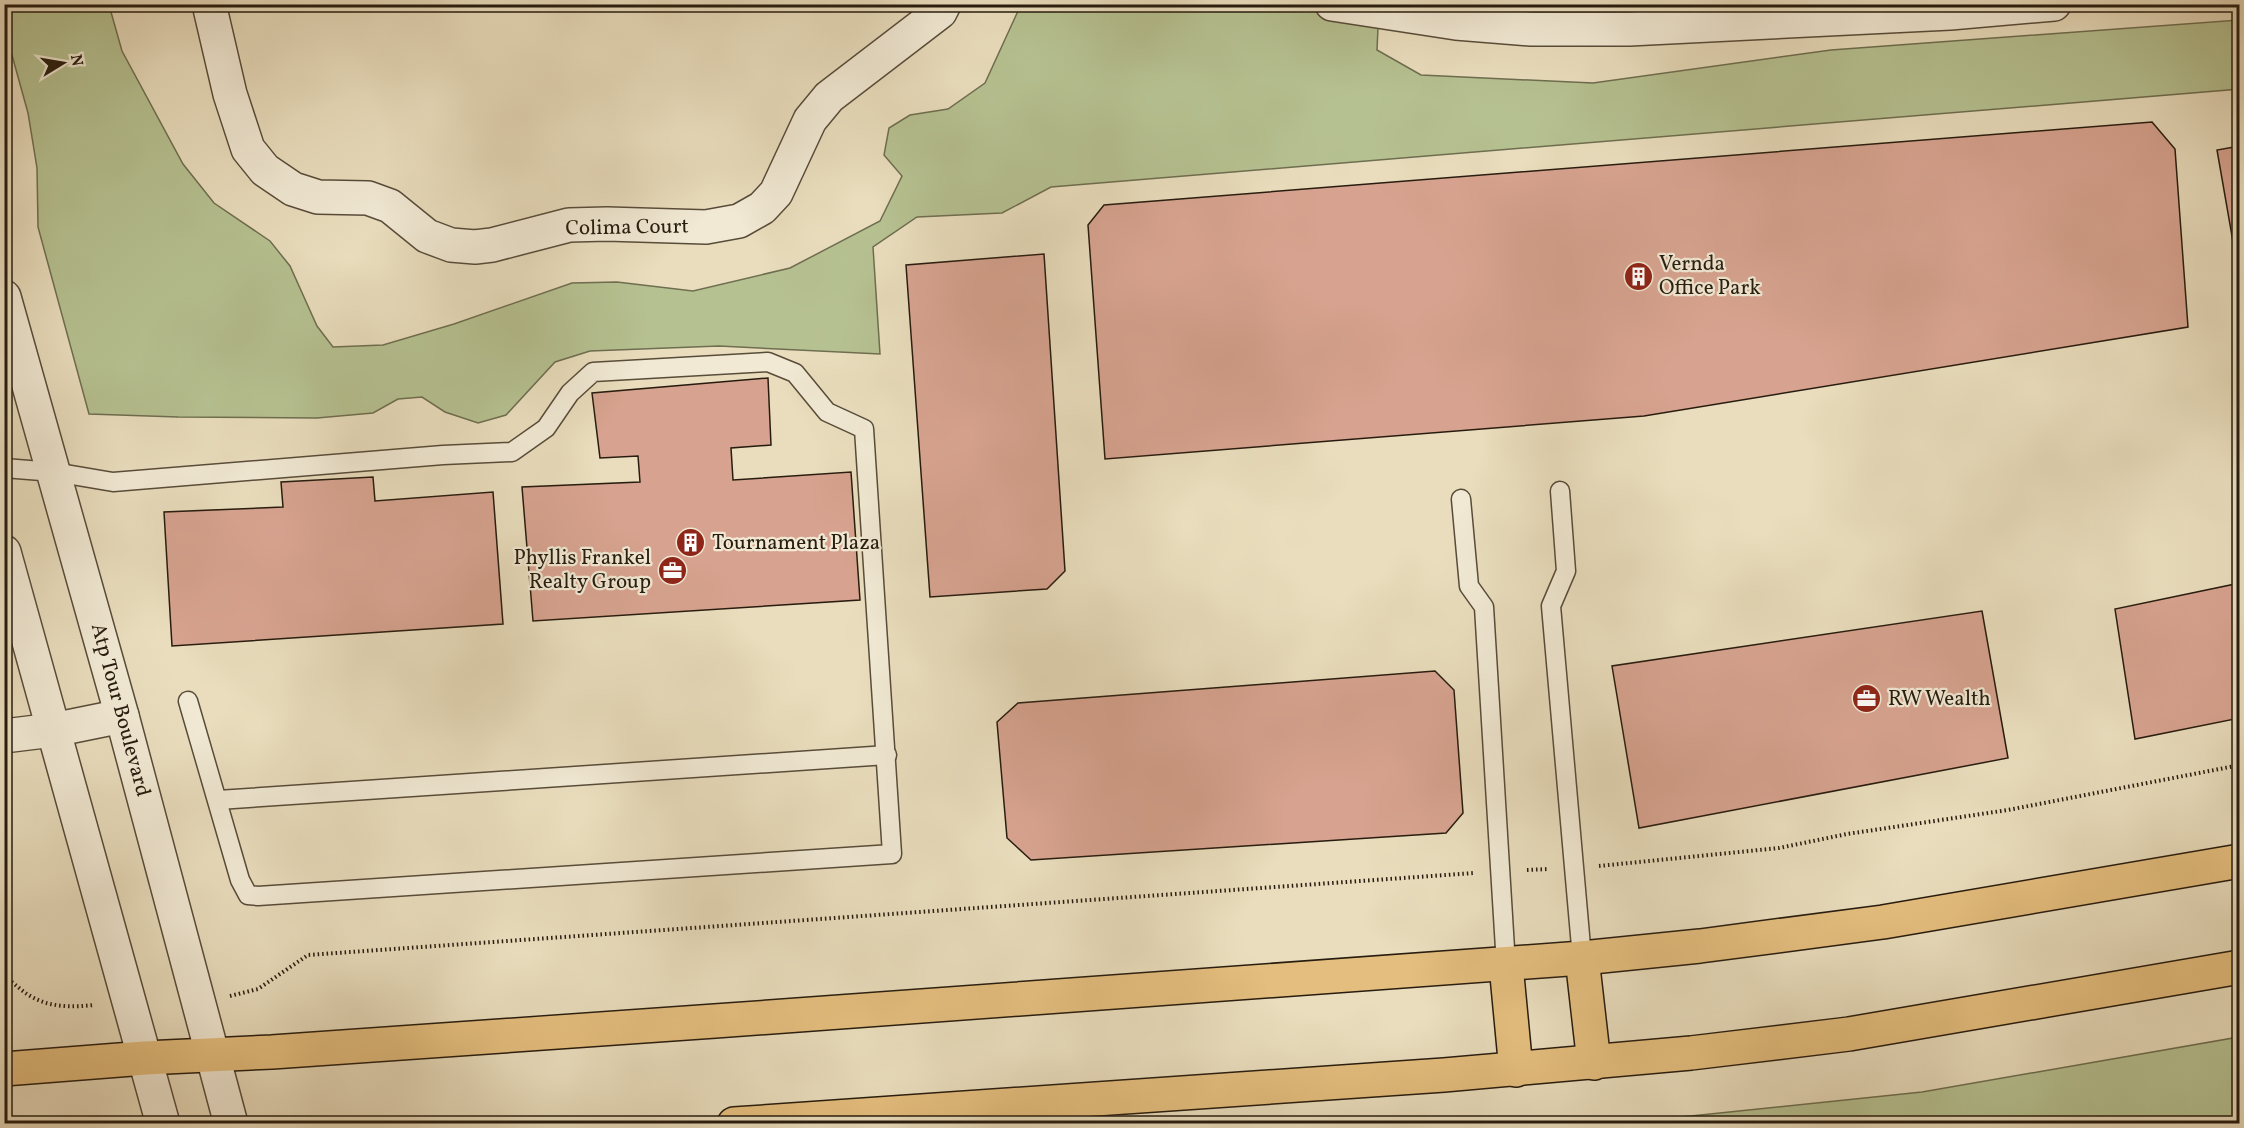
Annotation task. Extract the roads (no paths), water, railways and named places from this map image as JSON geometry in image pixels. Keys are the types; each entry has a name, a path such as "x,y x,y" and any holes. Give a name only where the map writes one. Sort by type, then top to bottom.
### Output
{"main road":[{"path":"4,1069 715,1021 1582,958 1700,946 1883,922 2240,861"},
{"path":"1582,958 1594,1063"},
{"path":"1506,964 1516,1070"},
{"path":"734,1124 1594,1063 1850,1034 2240,967"}],"street":[{"name":"Colima Court","path":"209,4 230,94 248,149 265,170 292,189 318,197 368,198 390,206 427,236 451,245 475,247 569,225 706,227 739,221 762,208 776,193 810,120 829,97 940,12 944,4"},
{"path":"1332,4 1456,23 1531,28 1629,29 1950,13 2054,4"},
{"name":"Atp Tour Boulevard","path":"4,297 122,716 231,1124"},
{"path":"4,552 163,1124"},
{"path":"4,736 53,730 122,716"}],"lane":[{"path":"4,468 54,472 113,482 443,455 512,452 546,428 570,393 593,372 768,362 795,373 827,412 864,429 892,854 248,895 240,880 188,701"},
{"path":"1560,491 1566,571 1551,606 1582,958"},
{"path":"1461,499 1470,585 1484,607 1506,964"},
{"path":"218,800 886,755"}],"place":[{"name":"Vernda Office Park","path":"1638,276"},
{"name":"Tournament Plaza","path":"691,543"},
{"name":"Phyllis Frankel Realty Group","path":"672,570"},
{"name":"RW Wealth","path":"1867,699"}]}
